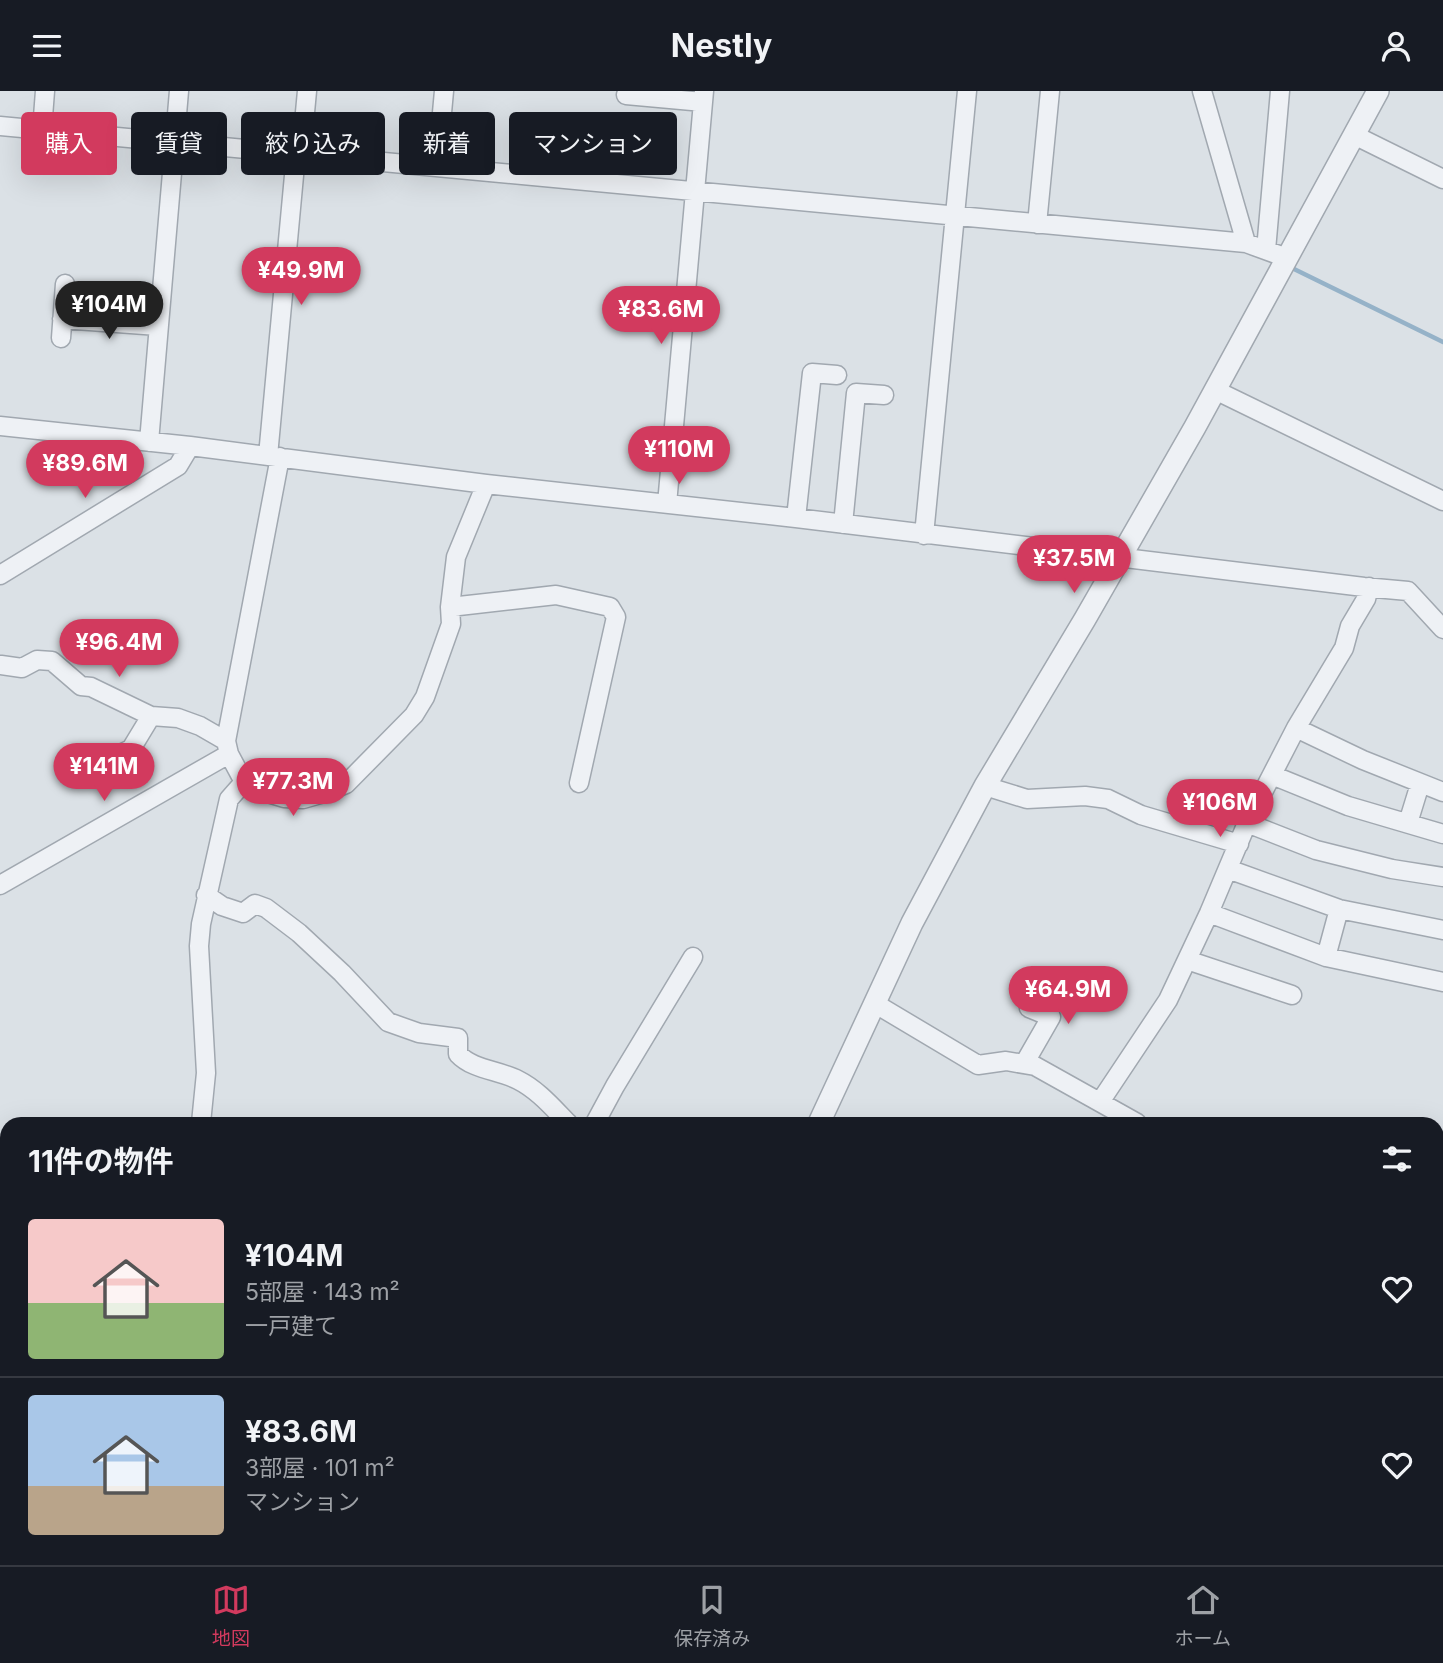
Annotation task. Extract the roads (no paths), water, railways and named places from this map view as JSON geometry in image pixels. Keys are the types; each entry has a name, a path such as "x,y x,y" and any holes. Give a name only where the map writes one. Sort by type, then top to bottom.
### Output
{"street":[{"path":"43,112 45,91"},
{"path":"177,112 179,91"},
{"path":"304,112 307,91"},
{"path":"442,112 444,91"},
{"path":"924,535 967,91"},
{"path":"1037,224 1050,91"},
{"path":"1202,91 1246,243"},
{"path":"1266,250 1280,91"},
{"path":"822,1117 912,923 985,786 1215,390 1378,91"},
{"path":"626,95 703,97 667,504"},
{"path":"0,126 21,128"},
{"path":"1354,135 1443,179"},
{"path":"495,173 1246,243 1287,258"},
{"path":"149,442 171,175"},
{"path":"0,885 227,748 274,457 296,175"},
{"path":"61,338 65,284"},
{"path":"62,319 158,325"},
{"path":"796,518 812,373 837,375"},
{"path":"1215,390 1443,501"},
{"path":"843,524 856,393 884,395"},
{"path":"0,426 190,446 486,484 1408,591 1443,629"},
{"path":"0,575 178,466 190,446"},
{"path":"1,665 22,668 37,660 52,661 81,685 151,716 178,718 200,726 227,748 244,782 258,790 284,798 324,793 346,784 414,715 425,697 452,624 450,607 456,557 486,484"},
{"path":"1100,1103 1168,1000 1247,823 1296,728 1344,648 1350,626 1366,599 1362,587"},
{"path":"450,607 556,595 610,607 616,617 579,783"},
{"path":"95,766 131,749 151,716"},
{"path":"1296,728 1443,792"},
{"path":"1272,775 1348,806 1443,834"},
{"path":"202,1117 206,1073 200,946 206,895 229,799 244,782"},
{"path":"1408,823 1420,784"},
{"path":"985,786 1027,799 1085,796 1108,799 1141,815 1239,844"},
{"path":"1247,823 1316,850 1392,869 1443,877"},
{"path":"1228,869 1339,909 1443,930"},
{"path":"206,895 222,906 243,913 255,904 266,908 299,933 342,973 388,1022 419,1033 458,1038 458,1054 465,1062 518,1080 539,1094 562,1117"},
{"path":"1326,957 1339,909"},
{"path":"1209,913 1326,957 1443,982"},
{"path":"599,1117 693,957"},
{"path":"1187,960 1292,995"},
{"path":"874,1003 978,1065 1006,1061 1035,1066 1126,1117"},
{"path":"1024,1064 1051,1017 1029,1008"}],"waterway":[{"path":"1294,269 1443,342"}]}
